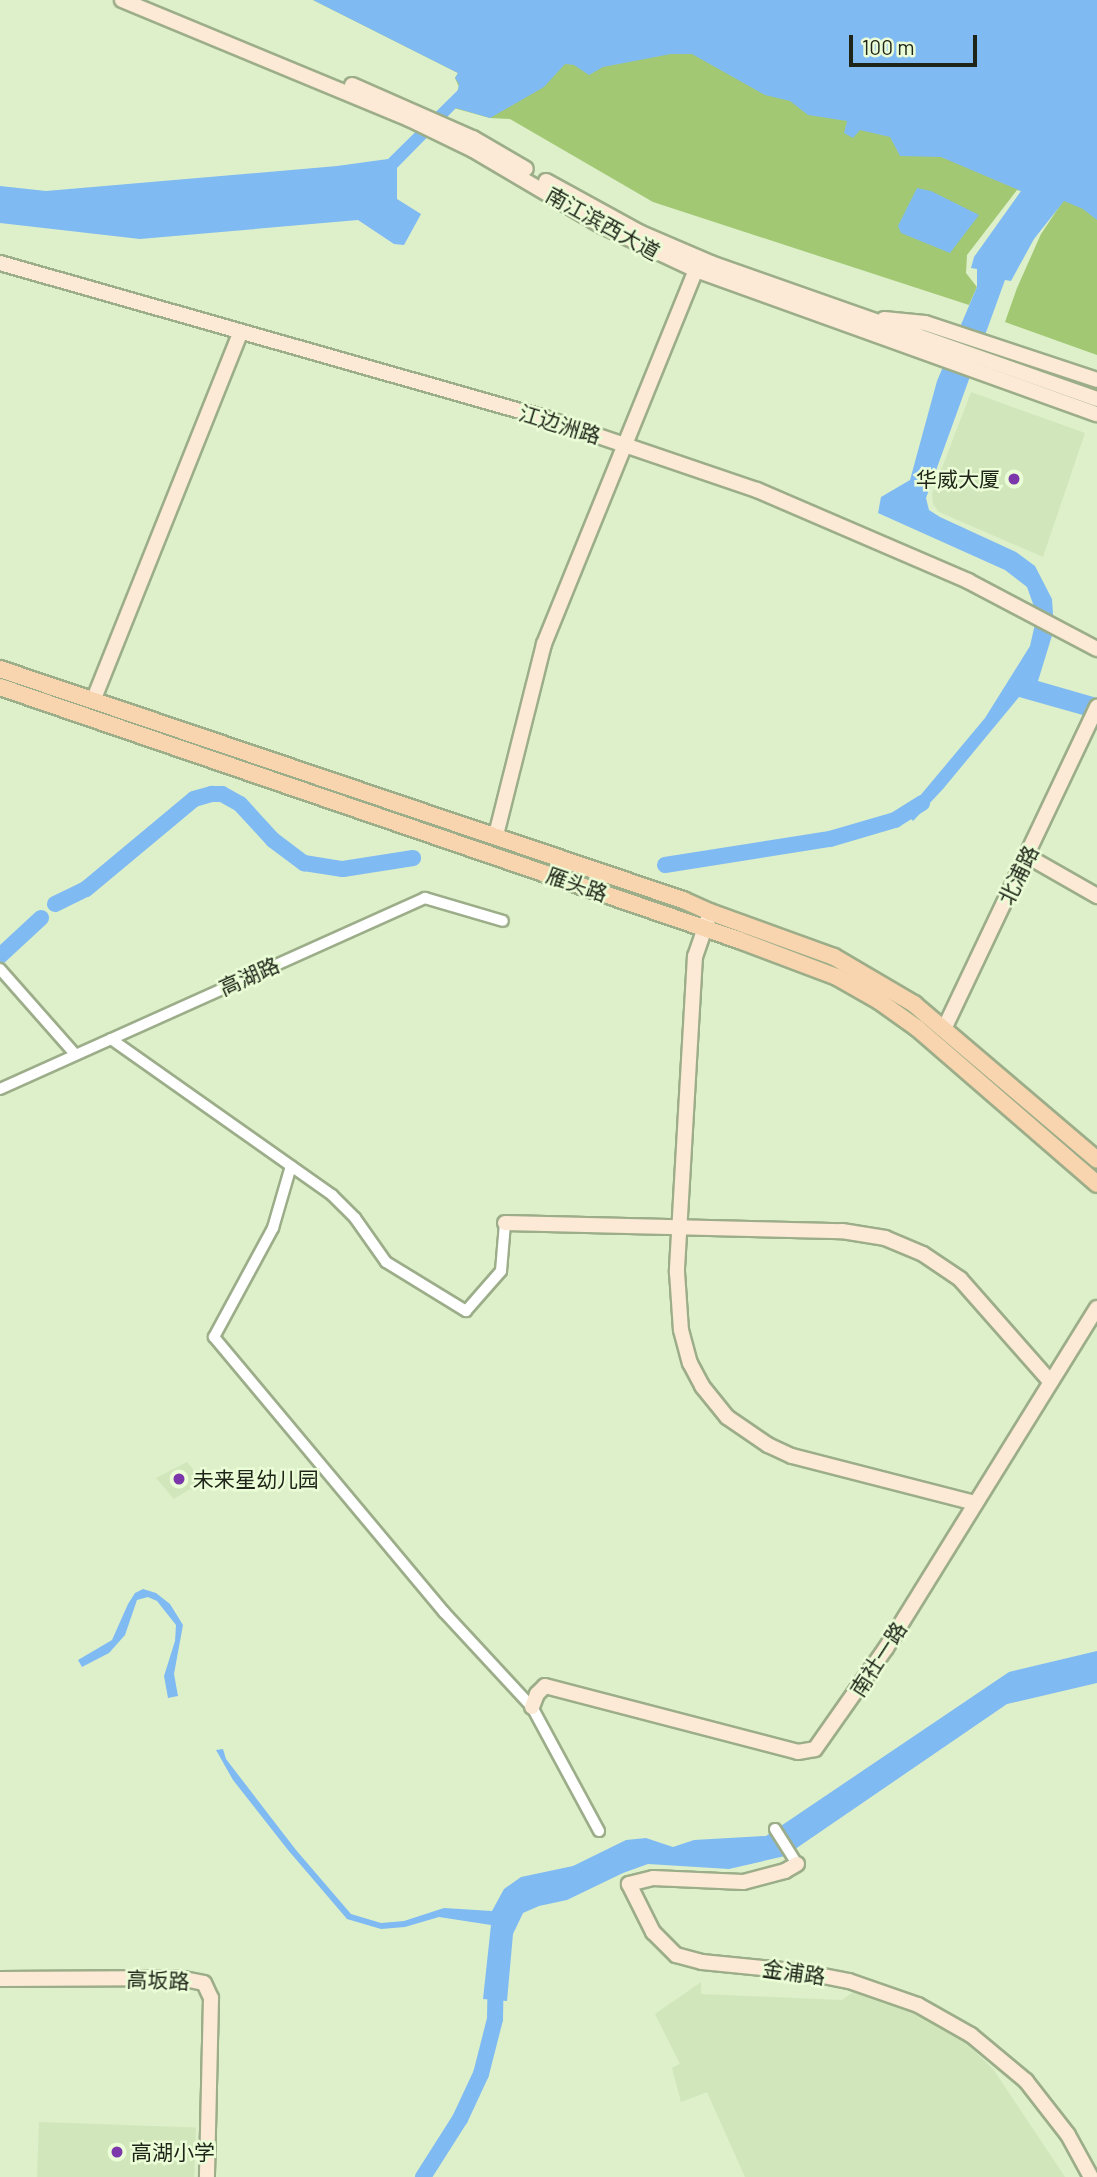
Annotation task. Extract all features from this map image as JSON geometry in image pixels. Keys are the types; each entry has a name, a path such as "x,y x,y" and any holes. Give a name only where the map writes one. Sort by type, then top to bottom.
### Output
{"main road":[{"name":"雁头路","path":"0,669 683,900 707,920 808,964 879,1000 941,1048 1097,1184"},
{"name":"雁头路","path":"0,687 212,761 707,920 841,960 902,995 1097,1160"}],"street":[{"name":"南江滨西大道","path":"122,0 412,115"},
{"name":"南江滨西大道","path":"145,0 412,115 654,240 711,263 949,346"},
{"name":"南江滨西大道","path":"470,143 602,226 696,270 949,346 1097,399"},
{"name":"江边洲路","path":"0,263 545,418 757,490 849,527 968,581 1097,649"},
{"path":"496,835 544,644 696,270"},
{"path":"93,701 240,333"},
{"name":"南江滨西大道","path":"980,356 1097,414"},
{"path":"980,356 1097,380"},
{"name":"北浦路","path":"944,1029 1097,707"},
{"path":"1027,856 1097,896"},
{"name":"高湖路","path":"0,1089 425,898 503,921"},
{"path":"707,920 695,956 679,1227 678,1298 686,1352 702,1386 727,1417 751,1436 792,1456 975,1503"},
{"path":"0,970 75,1054"},
{"path":"111,1039 291,1166 349,1211 386,1262 466,1311 501,1271 505,1223 853,1231 901,1244 960,1279 1051,1381"},
{"path":"291,1166 273,1228 214,1337 444,1612 532,1707 599,1831"},
{"name":"南社一路","path":"532,1707 537,1694 545,1686 798,1752 813,1750 827,1737 886,1648 1097,1308"},
{"path":"775,1829 796,1862"},
{"name":"金浦路","path":"796,1862 785,1871 743,1882 653,1878 629,1884 653,1932 676,1955 702,1962 803,1972 849,1981 918,2005 971,2035 1026,2081 1068,2136 1091,2177"},
{"name":"高坂路","path":"0,1979 179,1978 204,1983 211,1997 207,2177"}],"shaded area":[{"path":"971,392 1085,433 1043,557 939,512 933,504 932,494"},
{"name":"未来星幼儿园","path":"187,1462 203,1481 174,1499 156,1478"},
{"path":"701,1982 701,1994 842,2000 853,1992 902,2006 931,2020 966,2043 993,2069 1065,2177 745,2177 707,2092 681,2102 672,2068 680,2064 655,2014"},
{"name":"高湖小学","path":"39,2122 196,2127 194,2177 37,2177"}],"green space":[{"path":"313,0 1097,68 1097,355 1005,322 1041,234 1063,201 1017,190 967,255 966,273 977,287 969,305 653,202 510,119 490,118 450,107 459,87 455,78 458,73"}],"water":[{"path":"313,0 1097,0 1097,220 1083,209 1064,201 1034,239 1011,281 1005,280 926,498 929,510 940,517 1016,552 1035,566 1052,599 1054,629 1038,681 1097,698 1097,719 1019,697 913,821 903,810 919,797 985,718 1030,646 1037,615 1027,587 1005,570 878,513 881,497 910,480 937,381 977,287 977,269 971,268 974,257 1021,191 941,157 900,156 890,137 860,130 853,138 844,133 847,121 808,115 790,101 765,95 692,54 671,54 603,67 589,75 574,65 565,64 544,87 490,118 456,108 397,168 397,199 421,214 404,245 394,244 358,220 140,239 0,223 0,186 46,191 337,166 388,159 458,90 459,84 455,78 458,73"},
{"path":"917,188 931,191 979,215 950,253 901,233 898,226"},
{"path":"143,1589 156,1593 170,1604 183,1625 174,1674 178,1696 168,1698 164,1676 175,1641 176,1625 157,1601 148,1597 137,1600 125,1635 109,1653 82,1667 78,1660 112,1640 128,1604 135,1593"},
{"path":"1097,1651 1097,1683 1007,1704 785,1856 729,1869 648,1864 567,1900 539,1906 523,1913 513,1934 507,2001 483,1999 491,1925 439,1917 405,1927 381,1929 347,1919 233,1780 216,1750 223,1749 226,1759 296,1850 351,1914 381,1923 404,1921 444,1908 492,1911 504,1889 521,1877 573,1866 626,1840 646,1838 673,1847 694,1840 766,1836 1009,1672"}],"waterway":[{"path":"55,904 86,889 194,799 212,794 222,794 240,804 273,840 304,863 343,869 413,858"},
{"path":"665,865 830,839 895,820 922,803"},
{"path":"0,956 41,918"},
{"path":"423,2177 460,2119 481,2074 495,2019 496,1980"}],"place":[{"name":"华威大厦","path":"1014,479"},
{"name":"未来星幼儿园","path":"179,1479"},
{"name":"高湖小学","path":"117,2152"}]}
